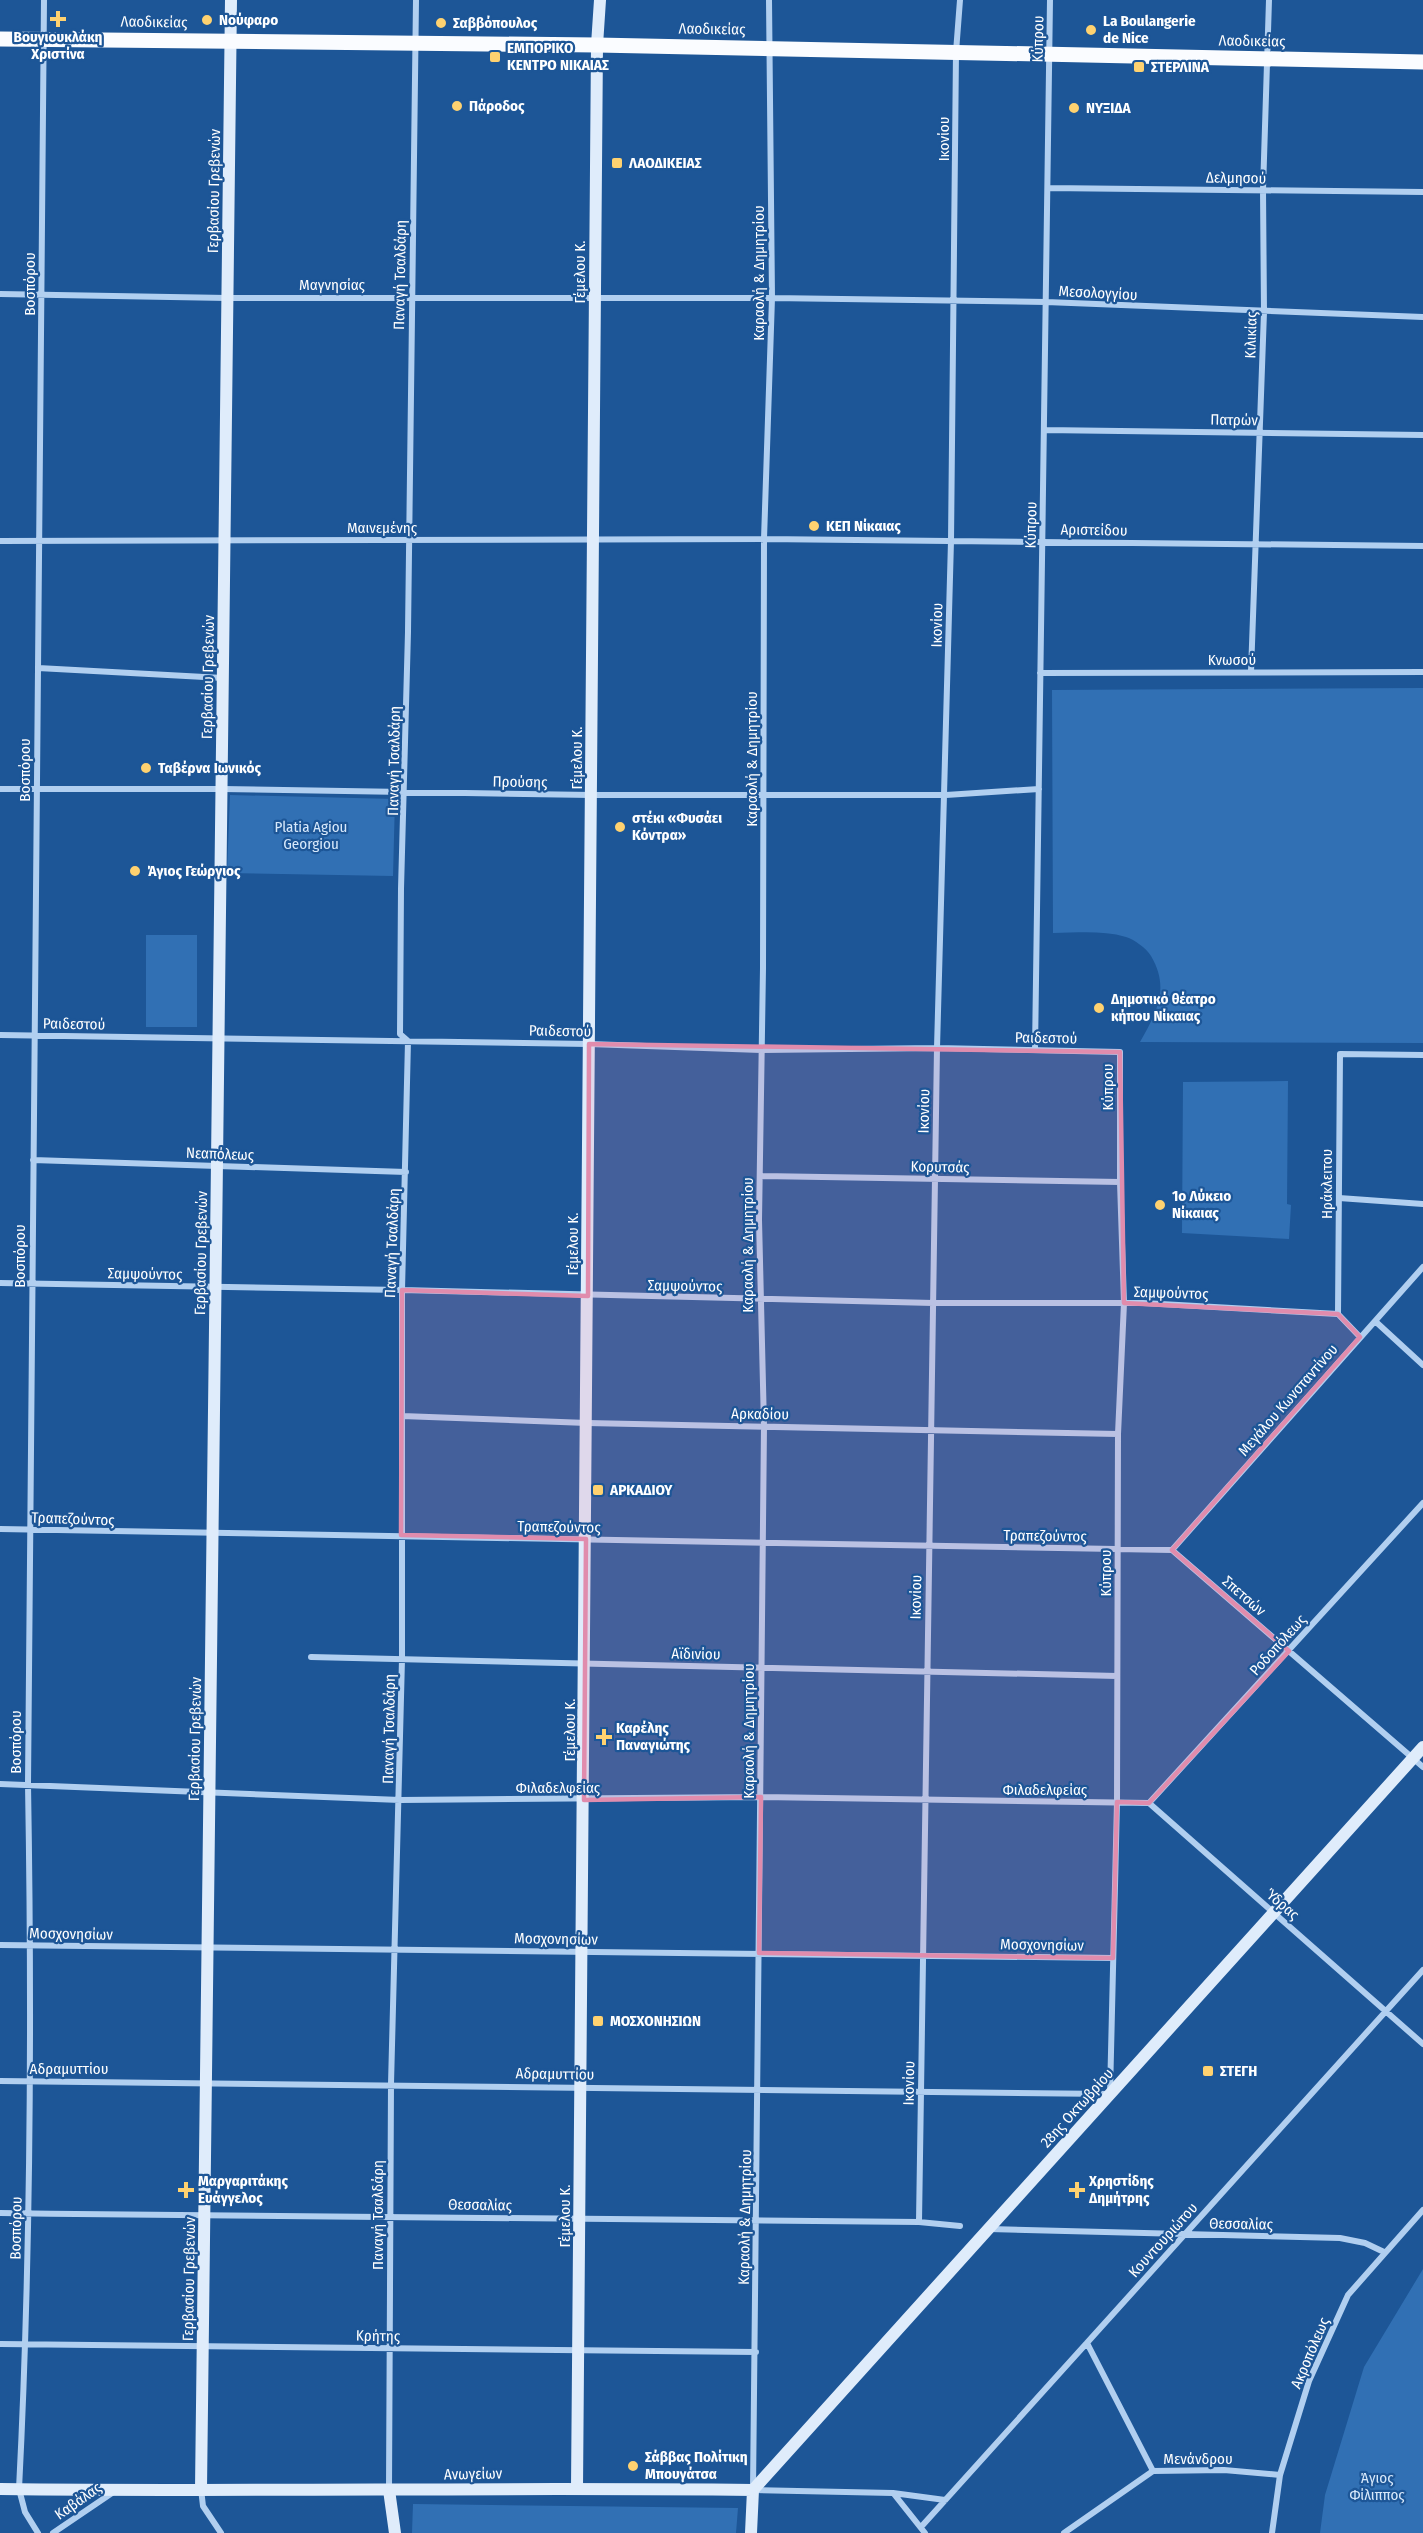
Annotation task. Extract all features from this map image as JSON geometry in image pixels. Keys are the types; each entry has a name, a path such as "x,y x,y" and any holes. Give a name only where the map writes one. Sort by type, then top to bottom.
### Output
{"main road":[{"name":"Γερβασίου Γρεβενών","path":"201,2489 231,0"},
{"name":"Γέμελου Κ.","path":"578,2488 597,45 600,0"},
{"name":"Λαοδικείας","path":"0,39 597,45 1423,62"},
{"name":"28ης Οκτωβρίου","path":"753,2490 1423,1747"},
{"name":"Ανωγείων","path":"0,2489 753,2490"},
{"path":"389,2490 395,2533"},
{"path":"751,2533 753,2490"}],"street":[{"name":"Βοσπόρου","path":"38,2533 25,2512 20,2489 26,2344 30,2081 31,1946 28,1784 44,0"},
{"name":"Παναγή Τσαλδάρη","path":"389,2490 391,2084 400,1800 402,1290 408,1041 400,1034 401,889 405,792 416,0"},
{"name":"Καραολή & Δημητρίου","path":"753,2490 764,1426 759,1299 764,539 772,298 769,0"},
{"name":"Ικονίου","path":"919,2222 937,1048 946,795 955,301 956,52 960,0"},
{"name":"Κύπρου","path":"1035,1050 1050,0"},
{"name":"Κιλικίας","path":"1251,672 1264,312 1263,190 1269,0"},
{"name":"Δελμησού","path":"1048,188 1423,192"},
{"name":"Μαγνησίας","path":"0,294 227,297 772,298"},
{"name":"Μεσολογγίου","path":"772,298 1046,302 1423,317"},
{"name":"Πατρών","path":"1044,430 1423,435"},
{"name":"Μαινεμένης","path":"0,541 764,539"},
{"name":"Αριστείδου","path":"764,539 1423,546"},
{"path":"38,668 223,678"},
{"name":"Κνωσού","path":"1040,673 1423,672"},
{"name":"Προύσης","path":"0,789 222,789 591,795 946,795 1039,789"},
{"name":"Ραιδεστού","path":"0,1035 590,1044 761,1050 937,1048 1120,1052"},
{"name":"Κύπρου","path":"1110,2094 1117,1802 1118,1434 1124,1303 1120,1182 1120,1052"},
{"name":"Ηράκλειτου","path":"1338,1314 1340,1054 1423,1055"},
{"name":"Νεαπόλεως","path":"33,1160 406,1172"},
{"name":"Κορυτσάς","path":"760,1176 1120,1182"},
{"path":"1340,1198 1423,1204"},
{"name":"Μεγάλου Κωνσταντίνου","path":"1172,1550 1423,1267"},
{"name":"Σαμψούντος","path":"0,1283 402,1290 933,1304 1124,1303 1338,1314"},
{"path":"1338,1314 1360,1336"},
{"path":"1375,1321 1423,1365"},
{"name":"Αρκαδίου","path":"402,1416 587,1423 1118,1434"},
{"name":"Ροδοπόλεως","path":"1149,1803 1423,1503"},
{"name":"Τραπεζούντος","path":"0,1529 1118,1549"},
{"path":"1118,1549 1172,1550"},
{"name":"Σπετσών","path":"1172,1550 1423,1767"},
{"name":"Αϊδινίου","path":"311,1657 1117,1676"},
{"name":"Φιλαδελφείας","path":"0,1784 400,1800 761,1797 1117,1802"},
{"path":"1117,1802 1149,1803"},
{"name":"Ύδρας","path":"1149,1803 1423,2044"},
{"name":"Μοσχονησίων","path":"0,1945 1113,1958"},
{"name":"Κουντουριώτου","path":"921,2527 1423,1971"},
{"name":"Αδραμυττίου","path":"0,2080 1110,2094"},
{"name":"Ακροπόλεως","path":"1272,2533 1280,2475 1309,2381 1348,2295 1423,2210"},
{"name":"Θεσσαλίας","path":"0,2213 205,2217 390,2216 919,2222 960,2226"},
{"name":"Θεσσαλίας","path":"988,2229 1340,2238 1365,2243 1384,2252"},
{"path":"1087,2343 1153,2471"},
{"name":"Κρήτης","path":"0,2344 756,2352"},
{"name":"Μενάνδρου","path":"1064,2533 1153,2471 1224,2470 1280,2475"},
{"name":"Καβάλας","path":"53,2533 117,2489"},
{"name":"Γερβασίου Γρεβενών","path":"201,2489 203,2506 221,2533"},
{"name":"Ανωγείων","path":"753,2490 893,2493 945,2499"},
{"path":"893,2493 925,2533"}],"highlighted area":[{"path":"589,1044 1120,1052 1124,1303 1338,1314 1360,1337 1172,1550 1289,1651 1149,1803 1117,1802 1113,1958 759,1953 761,1797 584,1800 586,1539 401,1535 402,1290 588,1296"}],"green space":[{"path":"1423,688 1423,1043 1140,1042 1152,1020 1159,1000 1160,979 1149,953 1133,940 1108,933 1053,933 1052,690"},
{"name":"Platia Agiou Georgiou","path":"230,795 395,799 393,876 227,873"},
{"path":"146,935 197,935 197,1027 146,1027"},
{"path":"1288,1081 1287,1204 1291,1205 1289,1239 1182,1233 1183,1082"},
{"name":"Άγιος Φίλιππος","path":"1423,2269 1423,2533 1320,2533 1325,2495 1364,2367"},
{"path":"413,2504 738,2508 736,2533 412,2533"}],"place":[{"name":"Βουγιουκλάκη Χριστίνα","path":"58,19"},
{"name":"Νούφαρο","path":"207,20"},
{"name":"Σαββόπουλος","path":"441,23"},
{"name":"La Boulangerie de Nice","path":"1091,30"},
{"name":"ΕΜΠΟΡΙΚΟ ΚΕΝΤΡΟ ΝΙΚΑΙΑΣ","path":"495,57"},
{"name":"ΣΤΕΡΛΙΝΑ","path":"1139,67"},
{"name":"Πάροδος","path":"457,106"},
{"name":"ΝΥΞΙΔΑ","path":"1074,108"},
{"name":"ΛΑΟΔΙΚΕΙΑΣ","path":"617,163"},
{"name":"ΚΕΠ Νίκαιας","path":"814,526"},
{"name":"Ταβέρνα Ιωνικός","path":"146,768"},
{"name":"στέκι «Φυσάει Κόντρα»","path":"620,827"},
{"name":"Άγιος Γεώργιος","path":"135,871"},
{"name":"Δημοτικό θέατρο κήπου Νίκαιας","path":"1099,1008"},
{"name":"1ο Λύκειο Νίκαιας","path":"1160,1205"},
{"name":"ΑΡΚΑΔΙΟΥ","path":"598,1490"},
{"name":"Καρέλης Παναγιώτης","path":"604,1737"},
{"name":"ΜΟΣΧΟΝΗΣΙΩΝ","path":"598,2021"},
{"name":"ΣΤΕΓΗ","path":"1208,2071"},
{"name":"Μαργαριτάκης Ευάγγελος","path":"186,2190"},
{"name":"Χρηστίδης Δημήτρης","path":"1077,2190"},
{"name":"Σάββας Πολίτικη Μπουγάτσα","path":"633,2466"}]}
